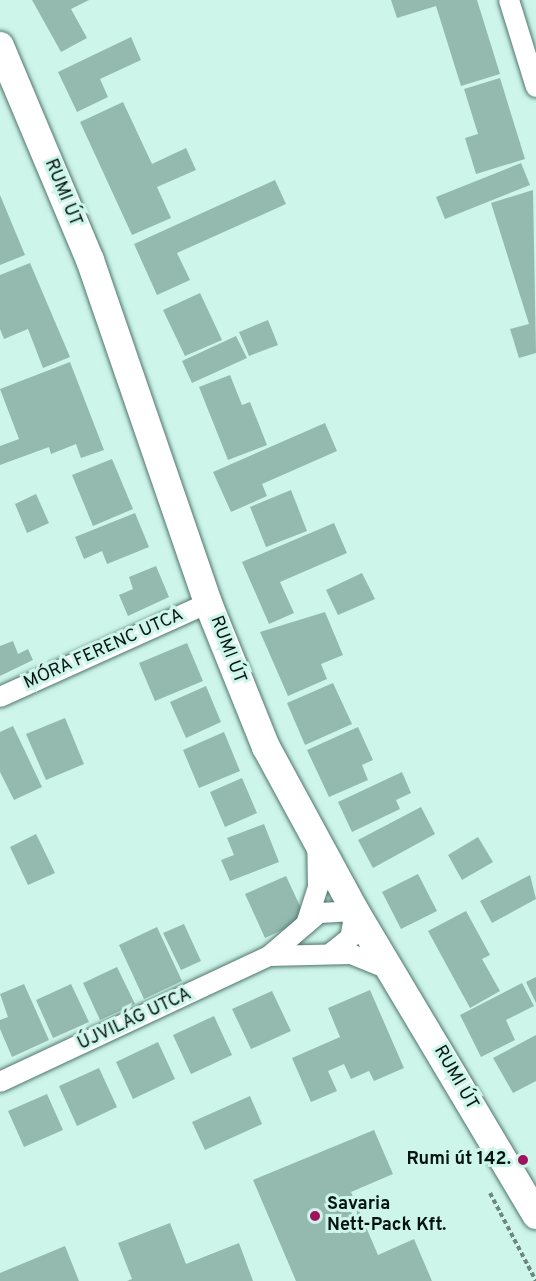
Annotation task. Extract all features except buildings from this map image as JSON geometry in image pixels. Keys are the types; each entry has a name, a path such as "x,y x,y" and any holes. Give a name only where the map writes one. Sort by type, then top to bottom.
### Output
{"street":[{"path":"509,0 536,87"},
{"name":"RUMI ÚT","path":"0,46 90,260 208,603 266,747 355,910 536,1215"},
{"name":"MÓRA FERENC UTCA","path":"0,697 208,603"},
{"name":"ÚJVILÁG UTCA","path":"307,921 318,887 316,842"},
{"name":"ÚJVILÁG UTCA","path":"0,1082 269,956 307,921 331,910 355,910"},
{"path":"331,953 350,938 355,910"},
{"name":"ÚJVILÁG UTCA","path":"269,956 331,953 366,957 394,975"}],"path":[{"path":"489,1190 536,1281"}],"place":[{"name":"Rumi út 142.","path":"523,1160"},
{"name":"Savaria Nett-Pack Kft.","path":"315,1216"}]}
